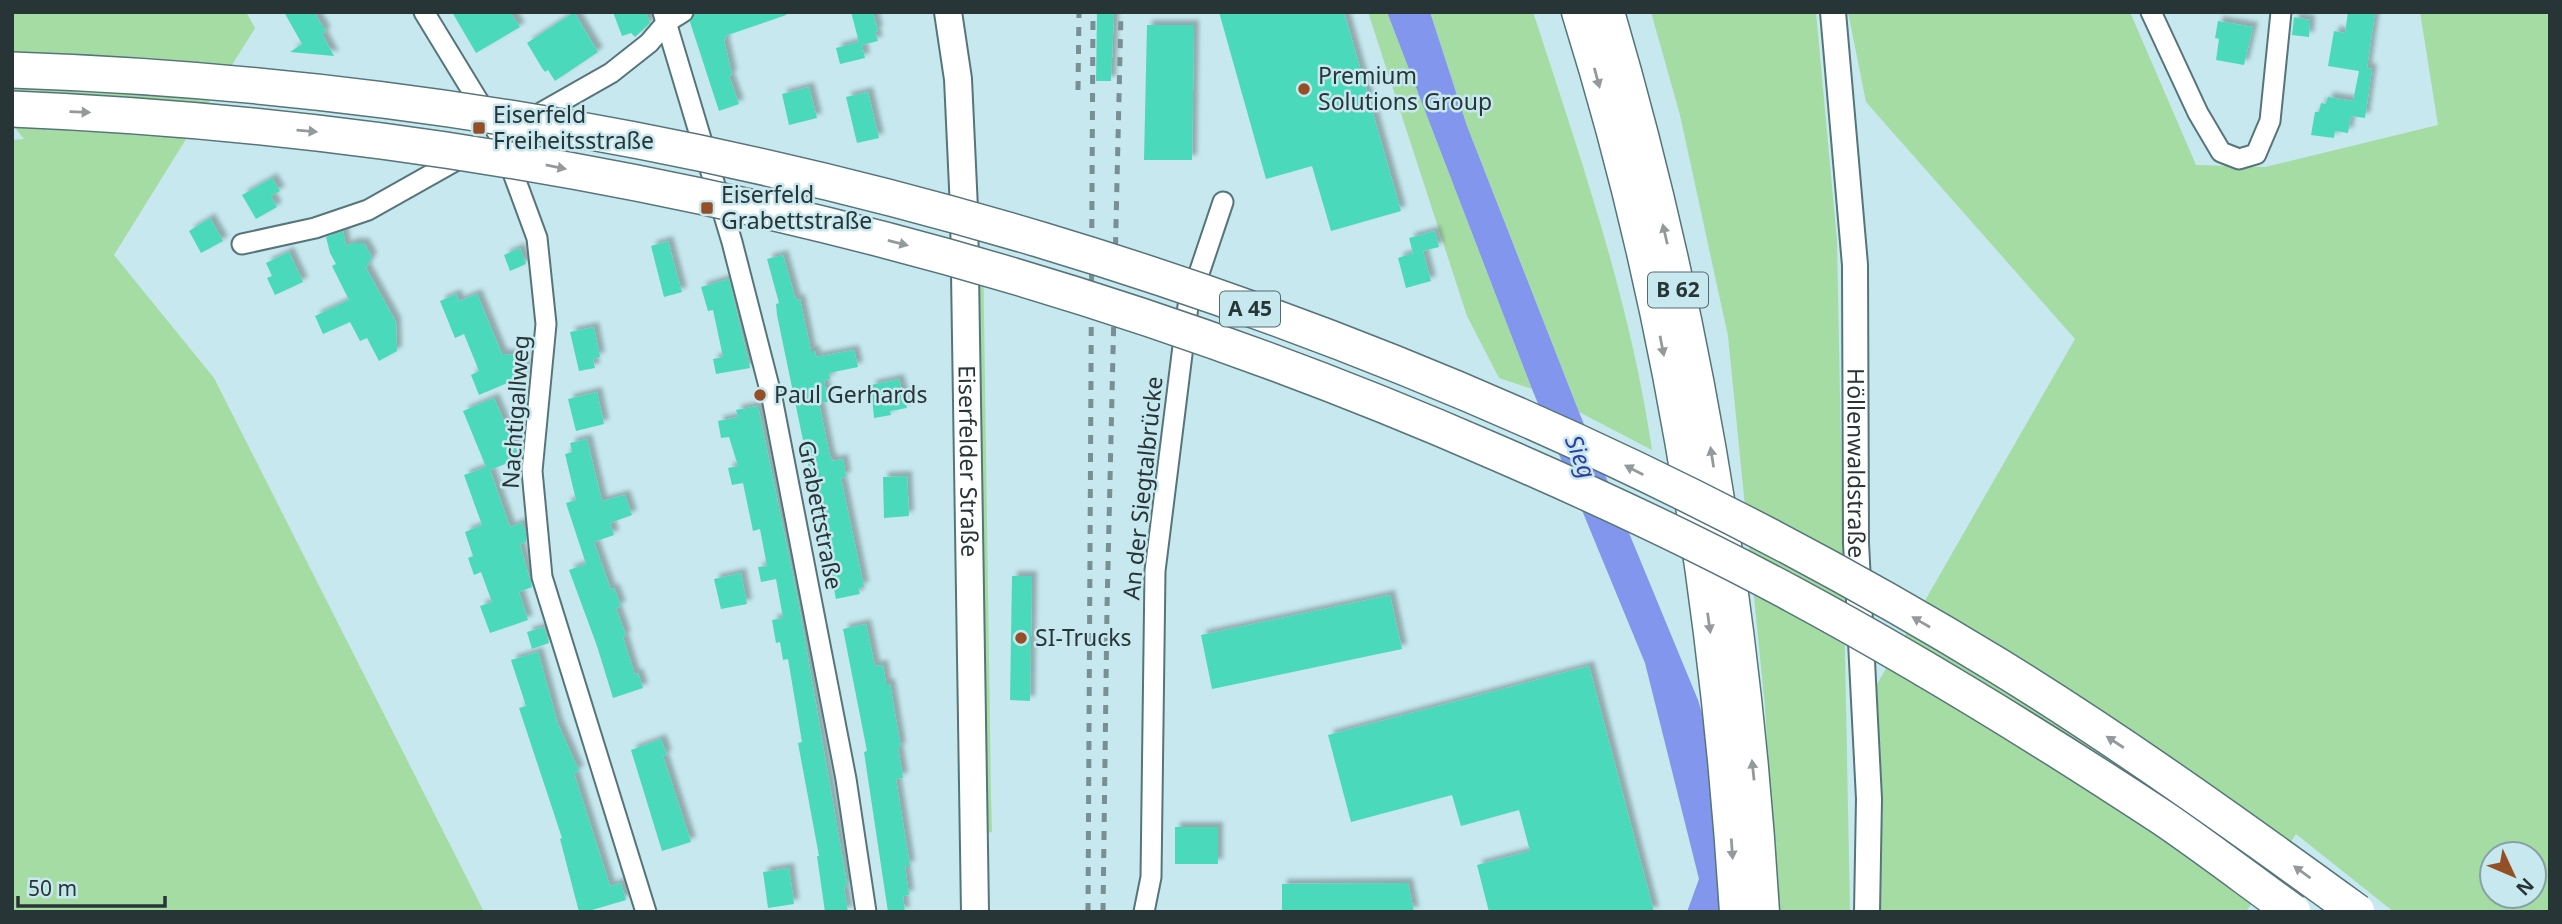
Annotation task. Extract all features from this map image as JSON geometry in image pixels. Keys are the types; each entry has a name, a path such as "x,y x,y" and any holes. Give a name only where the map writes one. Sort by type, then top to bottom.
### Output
{"highway":[{"name":"B 62","path":"1578,12 1623,173 1654,303 1699,555 1716,673 1729,796 1736,912"},
{"name":"B 62","path":"1608,12 1650,170 1708,432 1750,733 1763,912"},
{"name":"A 45","path":"12,70 112,73 333,93 553,125 771,168 972,220 1198,290 1406,368 1609,457 1807,557 2000,667 2186,788 2357,912"},
{"name":"A 45","path":"12,109 113,113 332,134 549,166 765,209 965,260 1188,330 1393,407 1507,456 1595,495 1791,593 1982,702 2167,821 2293,912"}],"main road":[{"name":"Eiserfelder Straße","path":"948,12 958,79 964,209 975,912"}],"street":[{"name":"Nachtigallweg","path":"424,12 499,135 537,238 546,324 532,471 542,577 646,912"},
{"name":"Höllenwaldstraße","path":"1833,12 1855,265 1856,543 1870,799 1867,912"},
{"path":"2151,12 2198,113 2221,152 2239,159 2256,154 2270,121 2281,12"},
{"path":"242,244 315,228 368,211 611,73 649,43 671,15"},
{"name":"Grabettstraße","path":"671,15 772,398 846,779 866,912"},
{"name":"An der Siegtalbrücke","path":"1144,912 1152,877 1154,572 1188,306 1223,202"}],"green space":[{"path":"12,12 246,12 255,28 114,255 214,378 484,912 12,912 12,140 24,139 12,124"},
{"path":"1368,12 1387,12 1532,389 1499,378 1467,316"},
{"path":"1430,12 1533,12 1586,174 1617,283 1631,339 1652,450 1579,412 1467,126"},
{"path":"1651,12 1816,12 1837,241 1850,912 1776,912 1765,707 1728,336 1680,115"},
{"path":"1848,12 2130,12 2196,165 2265,167 2438,125 2420,12 2550,12 2550,912 2394,912 2296,834 2246,912 1878,912 1876,686 2075,339 1866,102"},
{"path":"975,246 983,247 992,832 986,833"}],"water":[{"name":"Sieg","path":"1387,12 1430,12 1467,126 1579,412 1698,700 1729,804 1733,912 1687,912 1699,879 1645,663 1532,389"}],"building":[{"path":"284,12 314,12 326,32 322,34 334,56 290,52 302,44"},
{"path":"452,12 510,12 520,27 476,53"},
{"path":"574,12 598,52 555,81 548,70 545,72 542,68 527,43"},
{"path":"613,12 646,12 650,23 635,37 631,33 622,36"},
{"path":"695,12 786,12 786,15 725,36 732,75 729,76 739,104 719,111 690,22"},
{"path":"851,12 873,12 878,41 862,45 865,58 840,64 836,48 859,42"},
{"path":"1097,12 1114,12 1111,81 1096,81"},
{"name":"Premium Solutions Group","path":"1219,12 1344,12 1401,211 1331,231 1312,166 1266,179"},
{"path":"2348,12 2375,12 2367,68 2372,69 2365,118 2351,116 2348,133 2335,131 2334,138 2311,135 2315,112 2319,112 2321,103 2326,104 2328,97 2353,101 2359,71 2328,66 2334,31 2345,33"},
{"path":"2294,17 2310,20 2309,37 2292,35"},
{"path":"2218,21 2253,27 2244,65 2216,60 2219,39 2215,38"},
{"path":"1147,25 1194,25 1192,160 1144,160"},
{"path":"809,87 817,118 789,125 782,94"},
{"path":"868,92 879,138 857,143 846,97"},
{"path":"272,178 280,191 271,196 277,207 256,219 242,195"},
{"path":"210,218 223,241 201,253 189,231"},
{"path":"343,231 346,246 364,243 372,257 366,268 396,322 397,351 379,361 367,338 360,341 350,322 323,334 315,316 349,300 332,266 336,264 326,237"},
{"path":"1435,231 1439,247 1423,251 1431,281 1406,288 1398,258 1413,253 1409,238"},
{"path":"668,241 682,292 664,297 651,246"},
{"path":"520,248 526,264 510,271 504,255"},
{"path":"289,252 303,282 275,295 267,278 272,276 266,263"},
{"path":"783,255 796,300 800,299 811,351 815,351 816,357 854,350 858,367 829,373 830,379 824,380 828,402 819,403 830,456 833,461 843,459 846,477 841,478 864,587 858,588 860,594 836,599 777,315 776,304 779,303 767,259"},
{"path":"729,279 750,368 716,374 713,359 723,357 713,310 708,311 701,287"},
{"path":"456,294 459,301 477,294 502,354 526,356 524,376 479,395 471,375 479,371 464,334 455,338 440,301"},
{"path":"594,327 600,357 593,359 595,368 579,371 570,332"},
{"path":"899,379 907,408 874,418 871,385"},
{"path":"597,392 604,424 576,431 568,399"},
{"path":"494,398 520,458 490,470 510,527 522,523 526,534 526,542 520,544 532,587 519,592 528,620 490,633 480,606 492,602 481,572 474,575 468,558 473,556 465,532 482,525 464,475 486,467 463,411"},
{"path":"758,406 798,600 846,878 847,886 844,887 848,912 825,912 819,856 798,743 802,742 788,659 783,660 780,642 776,643 772,620 783,618 776,579 761,582 758,567 767,566 760,529 753,531 743,483 732,485 728,468 738,466 729,437 721,438 718,421 738,417 736,410"},
{"path":"587,439 602,501 625,495 632,515 610,523 614,535 594,542 611,590 614,588 621,606 616,608 626,636 623,637 635,675 638,673 643,688 613,698 569,570 586,564 566,503 576,500 565,454 572,452 570,443"},
{"path":"907,476 909,516 884,518 883,477"},
{"path":"741,573 747,604 721,609 714,579"},
{"name":"SI-Trucks","path":"1012,576 1032,576 1030,701 1010,700"},
{"path":"1390,595 1402,649 1212,689 1201,635"},
{"path":"866,624 875,666 883,665 886,684 890,684 901,748 898,748 903,778 896,779 910,866 905,866 909,895 903,896 905,912 888,912 864,752 867,751 843,629"},
{"path":"544,627 549,643 532,649 527,632"},
{"path":"538,652 558,724 579,771 574,773 610,886 621,883 626,900 585,912 579,912 560,839 562,838 519,708 526,706 511,660"},
{"path":"1589,666 1654,912 1489,912 1477,865 1530,851 1519,810 1461,826 1452,795 1351,822 1328,735"},
{"path":"661,739 667,755 663,756 691,842 662,851 631,750"},
{"path":"1175,827 1218,827 1218,864 1175,864"},
{"path":"789,868 794,904 768,908 763,872"},
{"path":"1408,883 1414,912 1282,912 1282,884"}],"railway":[{"path":"1078,90 1079,12"},
{"path":"1088,912 1093,12"},
{"path":"1103,912 1121,12"}],"place":[{"name":"Premium Solutions Group","path":"1304,89"},
{"name":"Eiserfeld Freiheitsstraße","path":"479,128"},
{"name":"Eiserfeld Grabettstraße","path":"707,208"},
{"name":"Paul Gerhards","path":"760,395"},
{"name":"SI-Trucks","path":"1021,638"}]}
